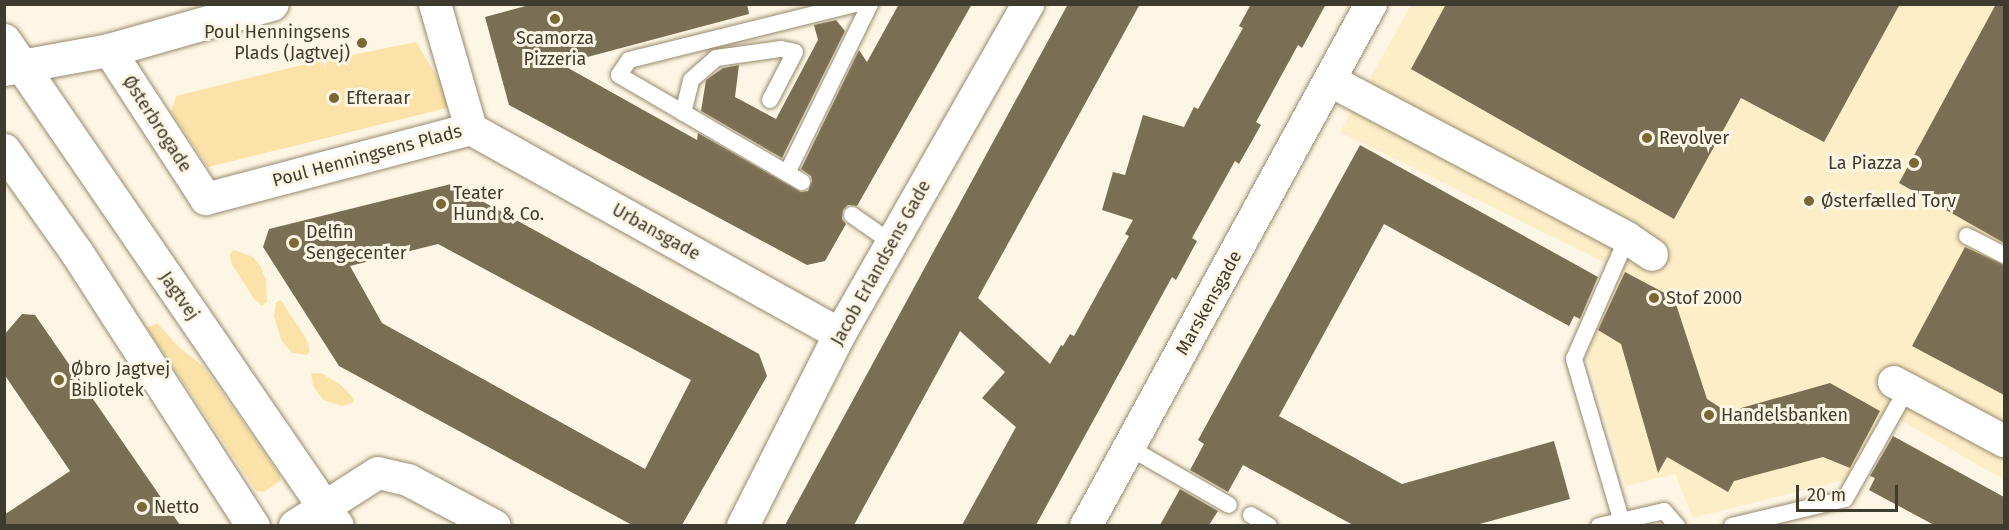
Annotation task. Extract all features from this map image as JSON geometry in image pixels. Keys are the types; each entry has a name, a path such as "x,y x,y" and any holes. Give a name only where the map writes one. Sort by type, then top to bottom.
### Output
{"street":[{"path":"10,58 109,50 272,4"},
{"name":"Poul Henningsens Plads","path":"206,199 471,129 435,4"},
{"name":"Jacob Erlandsens Gade","path":"743,525 840,334 1028,4"},
{"name":"Marskensgade","path":"1086,525 1331,81 1371,4"},
{"name":"Østerbrogade","path":"109,50 206,199"},
{"name":"Jagtvej","path":"10,58 330,516"},
{"path":"1331,81 1627,238 1652,255"},
{"name":"Urbansgade","path":"471,129 840,334"},
{"path":"4,150 77,253 253,525"},
{"path":"1901,386 2004,441"},
{"path":"295,525 330,516 378,473 408,480 495,525"}],"lane":[{"path":"856,4 628,60 619,75 794,178 870,4"},
{"path":"684,113 691,80 716,58 781,49 795,52 770,100"},
{"path":"852,215 892,243"},
{"path":"1967,236 2004,255"},
{"path":"1622,519 1574,359 1627,238"},
{"path":"1732,525 1845,499 1901,386"},
{"path":"1130,448 1229,505"},
{"path":"1599,525 1664,511 1677,525"},
{"path":"1251,515 1269,525"}],"shaded area":[{"path":"1411,5 2004,5 2004,480 1887,412 1848,479 1693,518 1675,474 1626,486 1584,346 1620,270 1340,132"},
{"path":"416,42 455,106 208,167 171,112 176,96 298,66"},
{"path":"234,250 253,257 261,267 266,280 267,302 262,306 254,299 231,263 230,254"},
{"path":"281,300 306,338 310,351 307,355 292,353 281,340 274,316 276,302"},
{"path":"157,323 179,347 204,367 280,475 280,481 264,492 256,491 147,328"},
{"path":"311,373 321,373 341,385 354,399 352,403 342,406 323,400 313,386"}],"building":[{"path":"533,4 747,4 749,14 561,64 697,140 698,133 801,192 808,191 812,181 811,176 801,169 859,50 867,62 899,4 972,4 857,206 848,205 843,210 842,219 846,224 825,261 807,265 509,105 485,17"},
{"path":"1068,4 1140,4 978,298 1050,364 1070,334 1074,336 1129,236 1125,234 1133,220 1102,210 1113,172 1125,175 1143,115 1184,127 1194,107 1198,109 1243,28 1239,26 1251,4 1326,4 1302,48 1298,45 1256,122 1261,125 1239,164 1235,161 1192,238 1197,241 1176,280 1172,277 1036,525 962,525 1016,427 982,398 1005,372 960,331 854,525 785,525"},
{"path":"1446,4 1900,4 1824,142 1741,98 1674,219 1411,69"},
{"path":"1996,4 2004,4 2004,243 1899,183"},
{"path":"836,20 845,31 782,158 701,111 706,80 723,68 739,65 735,97 776,119 818,40 814,25"},
{"path":"1360,145 1598,277 1580,319 1574,316 1569,326 1384,224 1279,416 1402,484 1554,441 1570,499 1476,525 1353,525 1243,465 1228,492 1190,470 1204,444 1198,440"},
{"path":"451,184 759,354 767,376 682,525 632,525 339,366 263,247 269,229","holes":["438,244 691,380 645,469 382,323 350,266"]},
{"path":"1965,247 2004,265 2004,395 1912,346"},
{"path":"1625,272 1674,298 1707,399 1727,412 1830,383 1880,411 1850,468 1823,457 1734,481 1728,492 1667,457 1658,473 1621,344 1598,330"},
{"path":"22,314 35,315 180,525 4,525 4,515 70,471 4,374 4,335"},
{"path":"1893,436 2004,497 2004,525 1934,525 1869,490 1875,478 1870,476"},
{"path":"1180,489 1218,511 1209,525 1160,525"}],"place":[{"name":"Scamorza Pizzeria","path":"555,19"},
{"name":"Poul Henningsens Plads (Jagtvej)","path":"362,43"},
{"name":"Efteraar","path":"334,98"},
{"name":"Revolver","path":"1647,138"},
{"name":"La Piazza","path":"1914,163"},
{"name":"Østerfælled Torv","path":"1809,201"},
{"name":"Teater Hund & Co.","path":"441,204"},
{"name":"Delfin Sengecenter","path":"294,243"},
{"name":"Stof 2000","path":"1654,298"},
{"name":"Øbro Jagtvej Bibliotek","path":"59,380"},
{"name":"Handelsbanken","path":"1709,415"},
{"name":"Netto","path":"142,507"}]}
